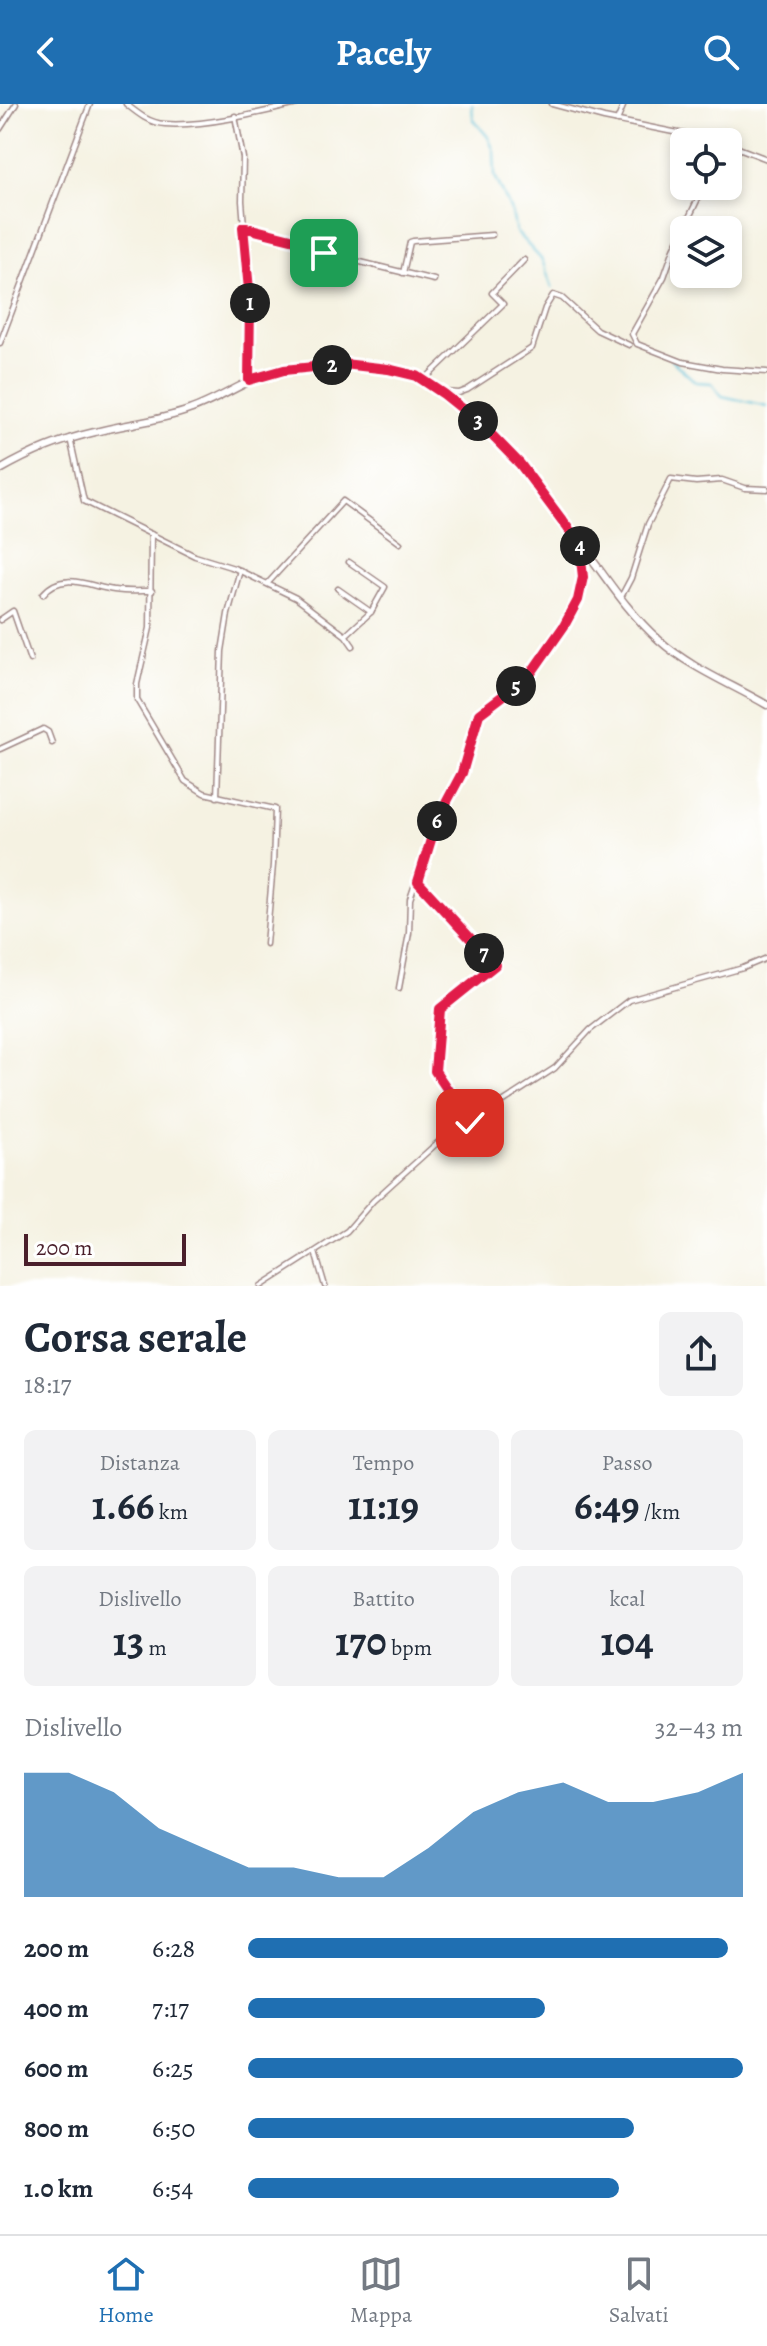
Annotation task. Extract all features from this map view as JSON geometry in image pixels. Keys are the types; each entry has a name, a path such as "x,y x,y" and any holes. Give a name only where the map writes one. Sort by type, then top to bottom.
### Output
{"main road":[{"path":"0,470 33,451 70,438 184,412 209,403 249,380 284,370 344,364 417,376 479,422 520,464 621,597 657,639 712,675 767,705"}],"street":[{"path":"0,129 16,104"},
{"path":"0,343 90,104"},
{"path":"126,104 137,114 163,124 235,116 297,104"},
{"path":"552,104 670,132"},
{"path":"617,121 624,104"},
{"path":"235,116 243,158 243,227 250,300 249,380"},
{"path":"742,149 767,159"},
{"path":"697,200 664,277 632,334 633,338 637,344 678,361 722,369 767,372"},
{"path":"243,227 307,243 332,255 434,280"},
{"path":"403,273 410,242 492,235"},
{"path":"423,381 503,304 492,293 524,260"},
{"path":"442,392 467,390 532,348 545,308 553,295 562,298 597,330 629,345"},
{"path":"70,438 84,501 195,556 240,570 296,598 346,635 353,646"},
{"path":"621,597 631,578 648,524 671,479 696,482 722,480 745,488 767,489"},
{"path":"268,583 343,501 400,543"},
{"path":"151,534 150,628 137,684 137,700 185,781 204,793 275,809 266,944"},
{"path":"399,988 409,933 410,899 437,820 462,773 479,714 529,676 564,626 578,600 583,577 579,543"},
{"path":"346,635 371,612 385,587 349,562"},
{"path":"217,797 222,651 240,570"},
{"path":"43,594 54,584 71,581 112,590 152,591"},
{"path":"338,589 371,612"},
{"path":"0,620 13,611 30,660"},
{"path":"0,749 43,729 48,732 52,743"},
{"path":"418,882 495,965 440,1009 437,1017 439,1044 435,1071 470,1123"},
{"path":"261,1286 347,1231 373,1201 446,1135 555,1068 590,1030 629,1000 743,968 767,958"},
{"path":"315,1252 325,1286"}],"waterway":[{"path":"472,104 473,119 488,137 494,151 495,176 512,213 516,232 542,260 552,287"},
{"path":"671,360 696,382 712,383 722,396 767,406"}],"route":[{"path":"324,253 307,243 243,227 250,300 249,380 284,370 344,364 417,376 479,422 520,464 579,543 583,577 578,600 529,676 479,714 462,773 437,820 418,882 495,965 440,1009 437,1017 439,1044 435,1071 470,1123"}]}
